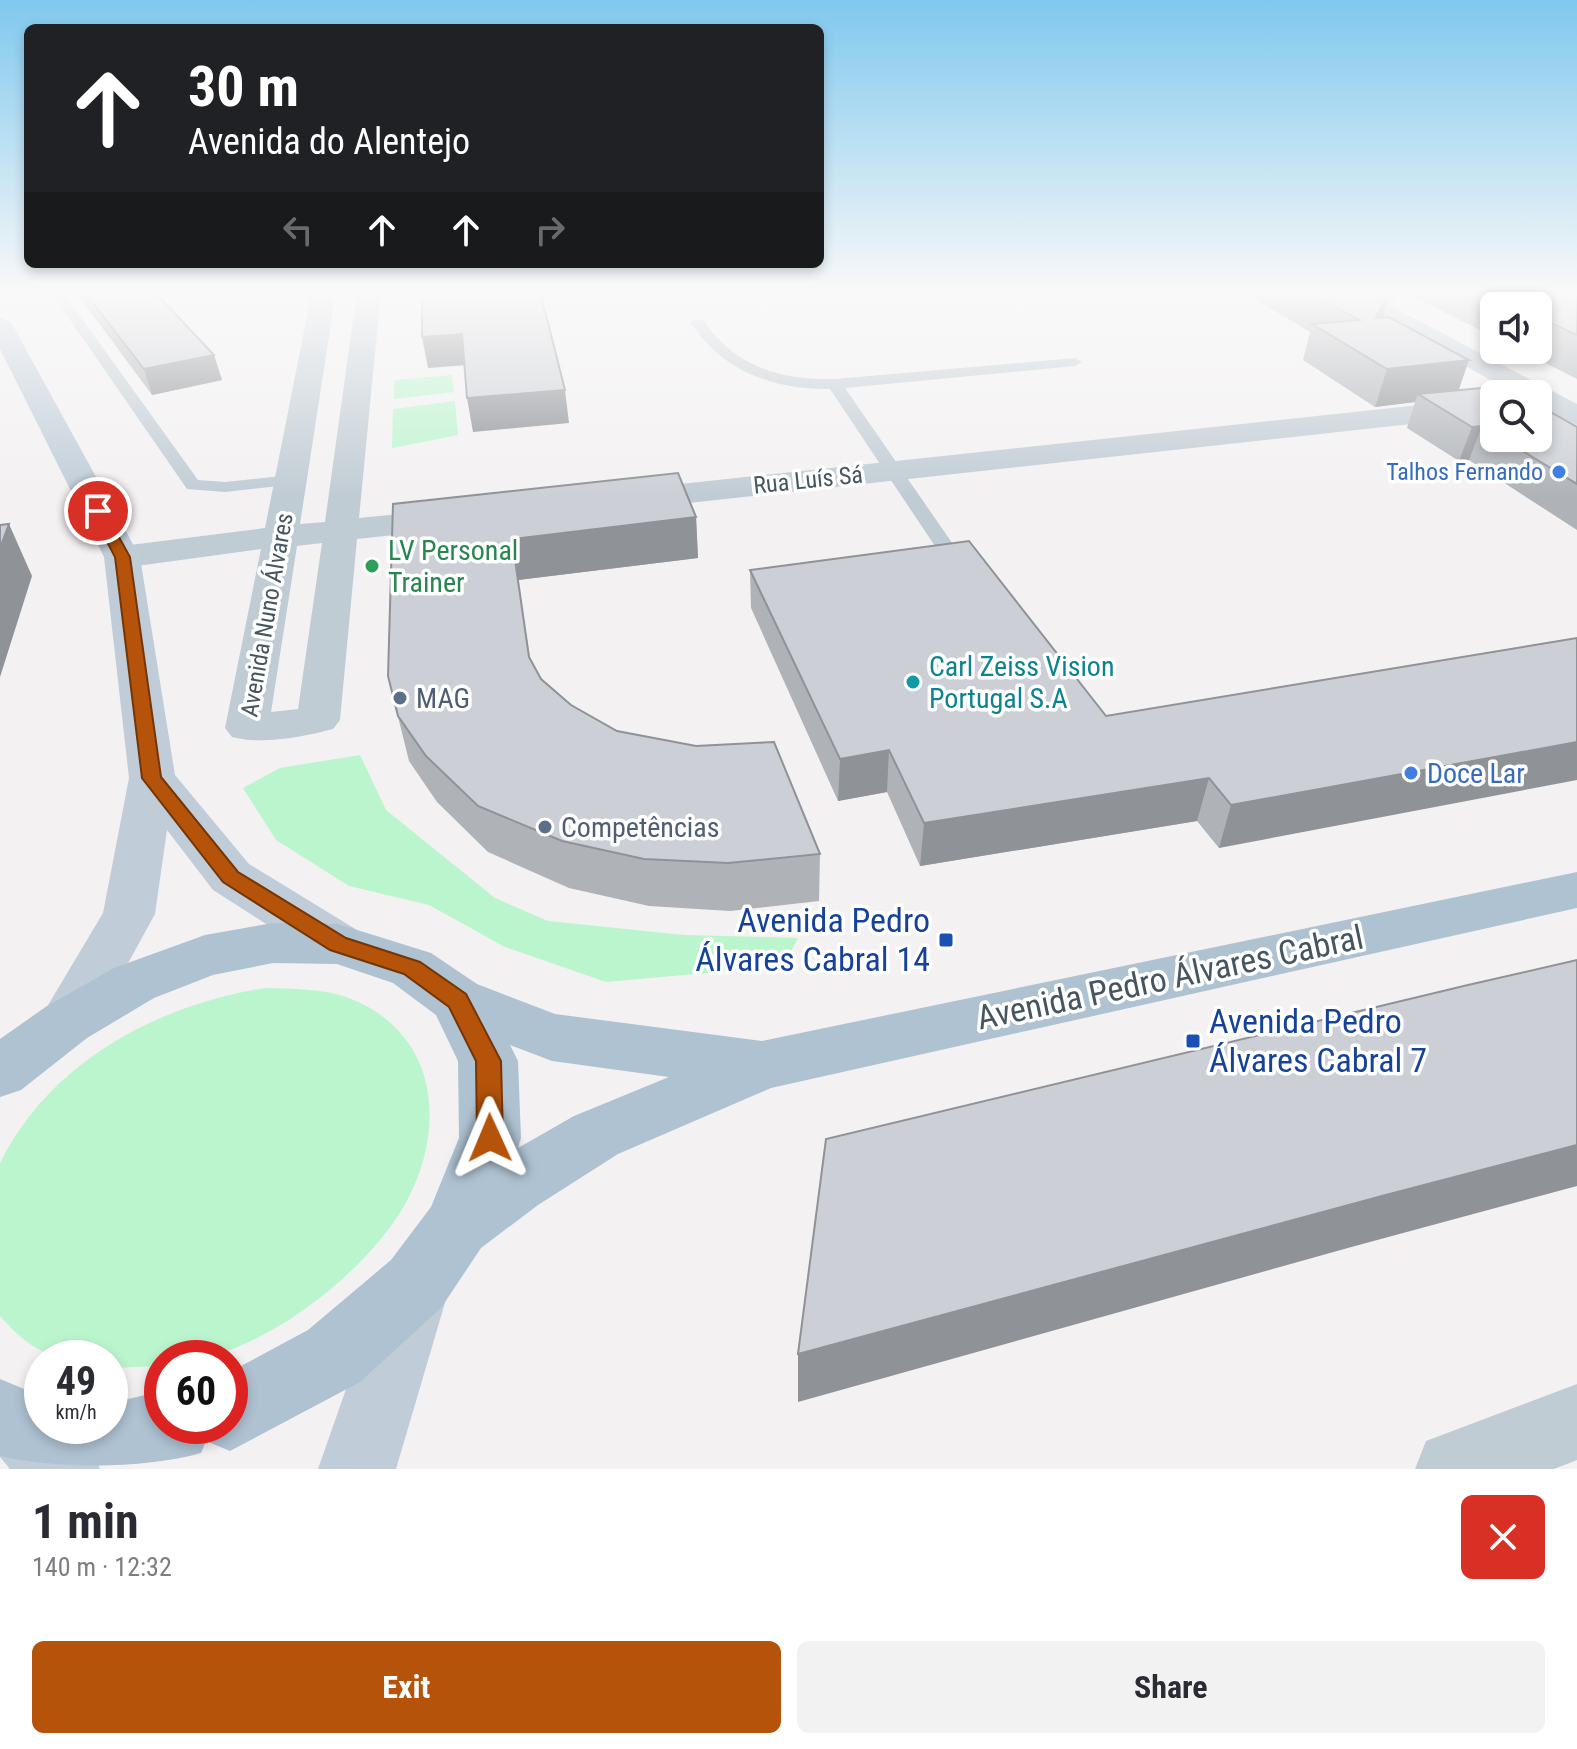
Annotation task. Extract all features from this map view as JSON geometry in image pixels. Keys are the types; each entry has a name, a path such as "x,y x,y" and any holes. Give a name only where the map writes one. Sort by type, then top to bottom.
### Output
{"main road":[{"path":"19,360 122,557 152,778 129,914 67,1022"},
{"path":"152,778 231,877 338,944"},
{"name":"Avenida Pedro Álvares Cabral","path":"457,1226 515,1184 596,1135 762,1065 1577,890"},
{"name":"Avenida Pedro Álvares Cabral","path":"7,1071 67,1022 134,983 205,956 273,943 338,944 412,968 457,1000 552,1037 762,1065"},
{"name":"Avenida Pedro Álvares Cabral","path":"248,1403 334,1356 416,1284 457,1226 490,1138 488,1061 457,1000"},
{"path":"357,1469 416,1284"}],"street":[{"name":"Avenida Nuno Álvares","path":"312,360 247,728 318,720 361,360"},
{"path":"1477,360 1561,407"},
{"name":"Rua Luís Sá","path":"599,503 1480,408"},
{"path":"122,557 474,516"},
{"path":"1454,1469 1577,1422"}],"lane":[{"path":"104,360 193,485 225,487 291,480"},
{"path":"733,360 759,374 803,384 835,384 1075,362"},
{"path":"835,384 958,566"}],"green space":[{"path":"452,375 454,392 394,399 394,380"},
{"path":"455,401 458,435 392,448 393,409"},
{"path":"360,755 386,810 495,898 548,921 684,935 798,938 783,966 606,982 505,947 429,905 349,886 276,840 243,788 280,768"},
{"path":"265,988 339,995 379,1014 402,1034 418,1059 427,1086 430,1116 427,1146 404,1206 388,1230 344,1278 290,1319 248,1342 144,1340 144,1367 128,1367 128,1340 25,1340 0,1316 0,1163 21,1127 47,1095 77,1068 147,1024 225,996"}],"building":[{"path":"137,360 191,360 144,369"},
{"path":"464,360 557,360 565,390 467,398"},
{"path":"1371,360 1469,360 1387,369"},
{"path":"1480,388 1480,426 1472,427 1418,394"},
{"path":"1552,413 1577,427 1577,484 1524,452 1552,452"},
{"path":"678,473 696,517 512,539 529,657 541,679 571,705 617,731 696,746 774,742 820,854 728,863 644,859 562,841 478,806 426,756 398,716 388,676 393,504"},
{"path":"9,524 0,548 0,525"},
{"path":"969,541 1106,716 1577,638 1577,742 1231,805 1209,778 924,823 889,750 840,759 750,570"},
{"path":"1577,960 1577,1145 798,1354 826,1139"}],"place":[{"name":"Talhos Fernando","path":"1559,472"},
{"name":"LV Personal Trainer","path":"372,566"},
{"name":"Carl Zeiss Vision Portugal S.A","path":"913,682"},
{"name":"MAG","path":"400,698"},
{"name":"Doce Lar","path":"1411,773"},
{"name":"Competências","path":"545,827"},
{"name":"Avenida Pedro Álvares Cabral 14","path":"946,940"},
{"name":"Avenida Pedro Álvares Cabral 7","path":"1193,1041"}],"route":[{"path":"98,511 122,557 152,778 231,877 338,944 412,968 457,1000 488,1061 490,1138"}]}
